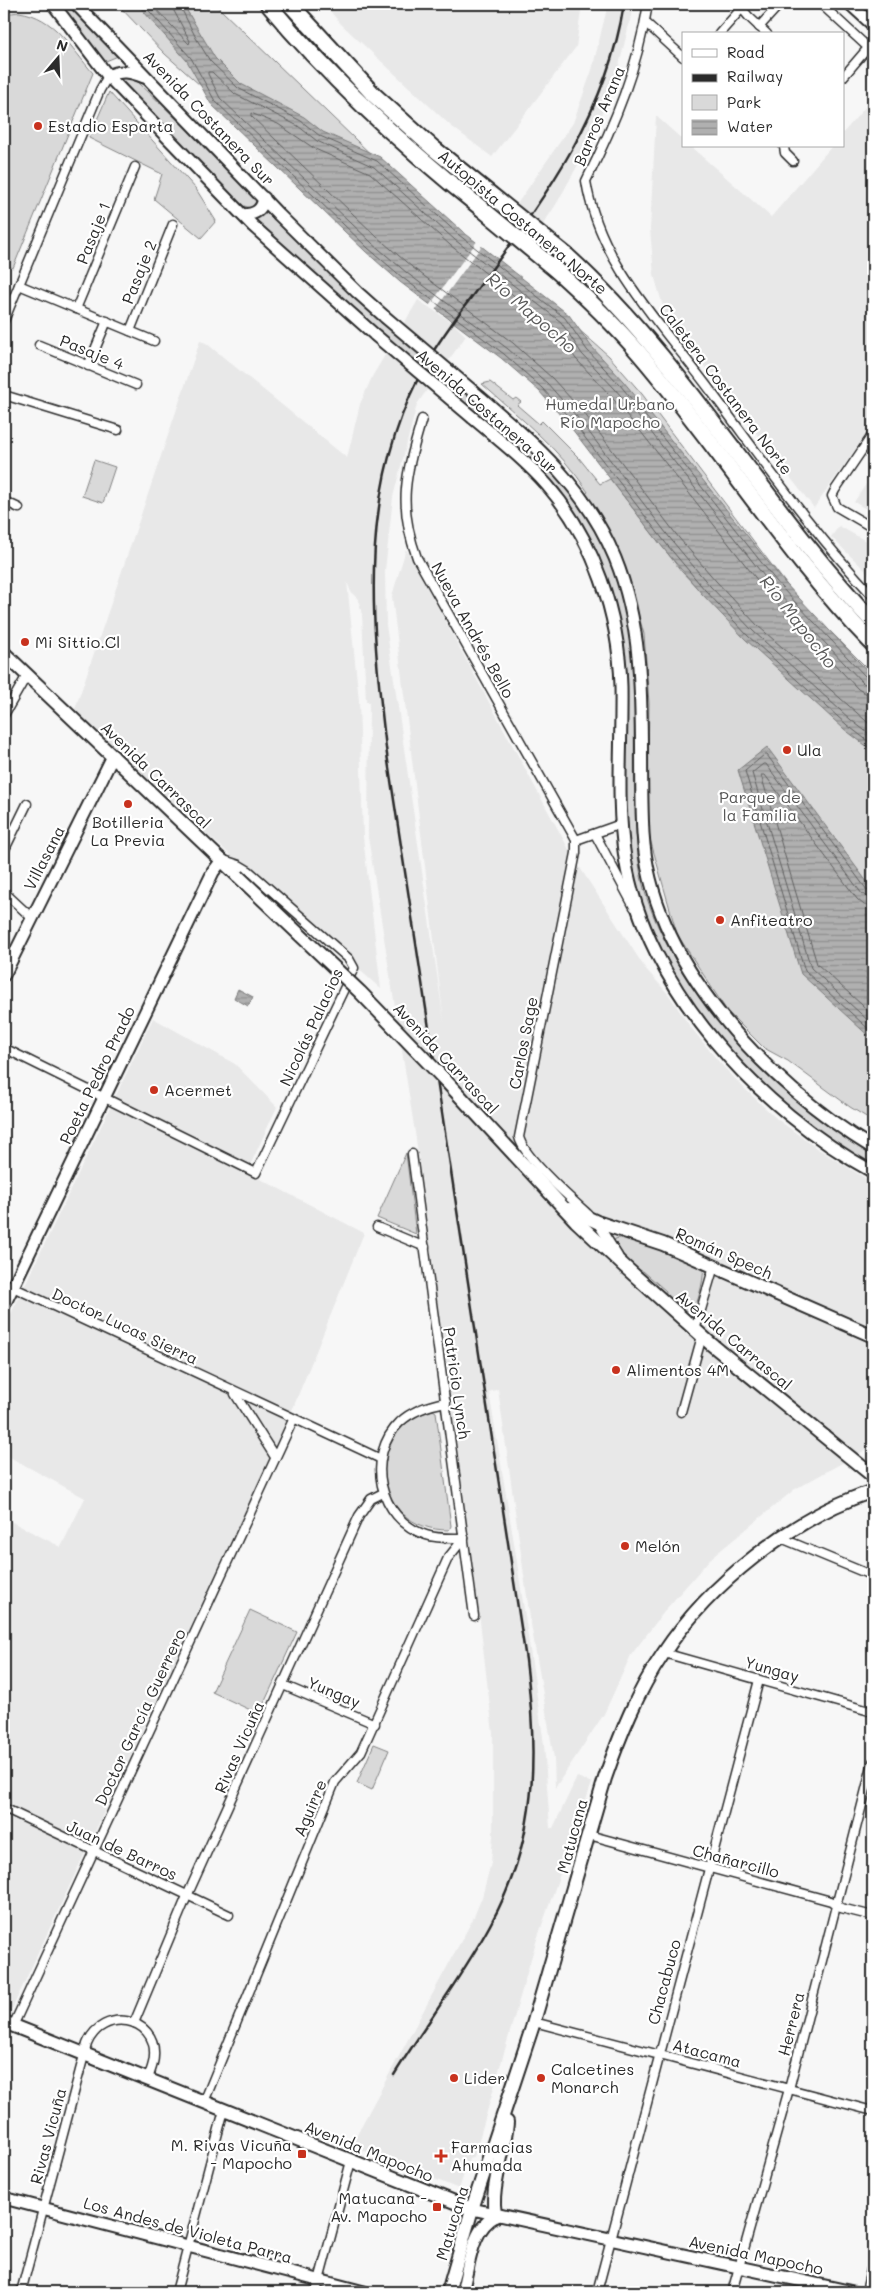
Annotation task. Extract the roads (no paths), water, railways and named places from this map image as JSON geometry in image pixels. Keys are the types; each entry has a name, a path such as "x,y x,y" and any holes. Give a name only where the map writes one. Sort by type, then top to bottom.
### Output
{"highway":[{"name":"Autopista Costanera Norte","path":"268,4 313,56 357,101 415,154 556,270 604,315 645,360 821,586 873,644"},
{"name":"Autopista Costanera Norte","path":"290,4 354,75 380,100 426,141 567,256 616,303 647,338 800,534 873,622"}],"main road":[{"name":"Avenida Costanera Sur","path":"53,4 108,76 242,215 282,254 527,464 557,497 583,538 601,583 613,623 621,684 621,824 628,877 643,923 666,970 684,998 711,1036 742,1071 796,1120 838,1151 873,1172"},
{"name":"Avenida Costanera Sur","path":"76,4 357,292 542,451 570,481 602,530 622,578 632,613 641,678 644,847 651,882 669,931 698,980 749,1048 802,1098 838,1126 873,1148"},
{"path":"850,4 873,25"},
{"path":"108,76 114,72 128,72 146,77"},
{"path":"242,215 257,212 262,206 264,198"},
{"name":"Avenida Carrascal","path":"4,653 391,1022 560,1203 599,1231 623,1265 698,1333 873,1476"},
{"name":"Villasana","path":"4,975 113,756"},
{"name":"Poeta Pedro Prado","path":"4,1305 8,1286 104,1097 213,872 222,860"},
{"name":"Román Spech","path":"560,1203 599,1231 621,1229 663,1244 873,1336"},
{"name":"Matucana","path":"448,2292 472,2209 534,2022 605,1778 620,1735 641,1692 664,1653 704,1604 734,1574 781,1538 819,1516 873,1491"},
{"name":"Avenida Mapocho","path":"8,2024 472,2209 496,2216 853,2292"},
{"path":"496,2216 494,2211 494,2193 505,2143 508,2104"},
{"name":"Los Andes de Violeta Parra","path":"4,2198 364,2292"},
{"name":"Matucana","path":"462,2292 479,2231 485,2222 496,2216"}],"street":[{"name":"Barros Arana","path":"586,181 626,92 648,4"},
{"path":"759,27 780,4"},
{"path":"821,4 872,47 844,76"},
{"path":"720,32 740,6 765,32"},
{"path":"645,22 682,56"},
{"path":"4,321 100,90 108,76"},
{"path":"784,148 785,153 793,161"},
{"name":"Pasaje 1","path":"76,309 134,167"},
{"name":"Caletera Costanera Norte","path":"586,181 599,226 618,266 633,290 815,528 873,596"},
{"name":"Pasaje 2","path":"130,331 173,224"},
{"path":"19,285 154,341"},
{"path":"88,366 107,321"},
{"name":"Pasaje 4","path":"39,345 136,385"},
{"path":"4,395 118,430"},
{"name":"Nueva Andrés Bello","path":"422,419 408,469 405,492 409,534 417,558 576,840"},
{"path":"873,434 835,490 833,502 842,511 873,528"},
{"path":"4,501 19,508"},
{"path":"4,715 27,675"},
{"path":"4,851 27,804"},
{"path":"576,840 621,824"},
{"path":"595,834 643,923"},
{"name":"Carlos Sage","path":"576,840 576,853 520,1136 524,1148 599,1231"},
{"name":"Nicolás Palacios","path":"104,1097 256,1173 354,968 349,959 249,871 234,862 222,860"},
{"path":"4,892 32,918"},
{"path":"4,1048 104,1097"},
{"name":"Patricio Lynch","path":"412,1154 474,1616"},
{"path":"377,1227 425,1247"},
{"path":"681,1412 714,1266"},
{"name":"Doctor Lucas Sierra","path":"8,1286 292,1420 381,1459"},
{"path":"234,1392 275,1457"},
{"path":"446,1402 418,1410 402,1420 389,1436 381,1459 380,1476 383,1493 397,1516 414,1530 434,1537 464,1538"},
{"name":"Doctor García Guerrero","path":"8,2024 93,1852 292,1420"},
{"name":"Rivas Vicuña","path":"21,2292 91,2036 102,2025 117,2020 134,2024 187,1896 363,1508 371,1499 383,1493"},
{"name":"Aguirre","path":"204,2102 335,1782 361,1752 448,1558 464,1538"},
{"path":"781,1538 873,1576"},
{"name":"Yungay","path":"664,1653 873,1712"},
{"name":"Chacabuco","path":"597,2292 759,1680"},
{"name":"Yungay","path":"283,1685 375,1724"},
{"name":"Herrera","path":"732,2292 789,2089 873,1765"},
{"name":"Juan de Barros","path":"4,1808 93,1852 229,1915"},
{"name":"Chañarcillo","path":"589,1835 831,1901 841,1908 873,1916"},
{"name":"Atacama","path":"534,2022 873,2111"},
{"path":"134,2024 146,2032 153,2045 154,2063 148,2079"},
{"path":"176,2292 224,2110"},
{"path":"316,2292 351,2161"},
{"path":"866,2292 873,2261"}],"water":[{"name":"Humedal Urbano Río Mapocho","path":"137,4 183,4 215,58 241,84 304,117 323,132 380,157 462,231 569,315 591,346 655,420 784,582 873,677 873,751 844,729 745,639 702,594 664,549 569,425 539,391 501,358 400,282 211,104 187,61"},
{"path":"767,747 873,890 873,1040 801,974 738,770"},
{"path":"238,989 253,997 248,1006 234,998"}],"railway":[{"path":"394,2075 468,1963 506,1893 518,1861 526,1828 533,1763 530,1695 526,1660 386,748 380,698 374,599 375,550 380,501 390,453 405,406 434,350 530,216 552,184 571,151 589,117 604,81 616,44 624,4"}],"place":[{"name":"Estadio Esparta","path":"38,126"},
{"name":"Mi Sittio.Cl","path":"25,642"},
{"name":"Ula","path":"787,750"},
{"name":"Botilleria La Previa","path":"128,804"},
{"name":"Anfiteatro","path":"720,920"},
{"name":"Acermet","path":"154,1090"},
{"name":"Alimentos 4M","path":"616,1370"},
{"name":"Melón","path":"625,1546"},
{"name":"Lider","path":"454,2078"},
{"name":"Calcetines Monarch","path":"541,2078"},
{"name":"M. Rivas Vicuña - Mapocho","path":"302,2154"},
{"name":"Farmacias Ahumada","path":"441,2156"},
{"name":"Matucana - Av. Mapocho","path":"437,2207"}],"water label":[{"name":"Río Mapocho","path":"531,313"},
{"name":"Río Mapocho","path":"798,622"}],"park label":[{"name":"Parque de la Familia","path":"760,806"}]}
